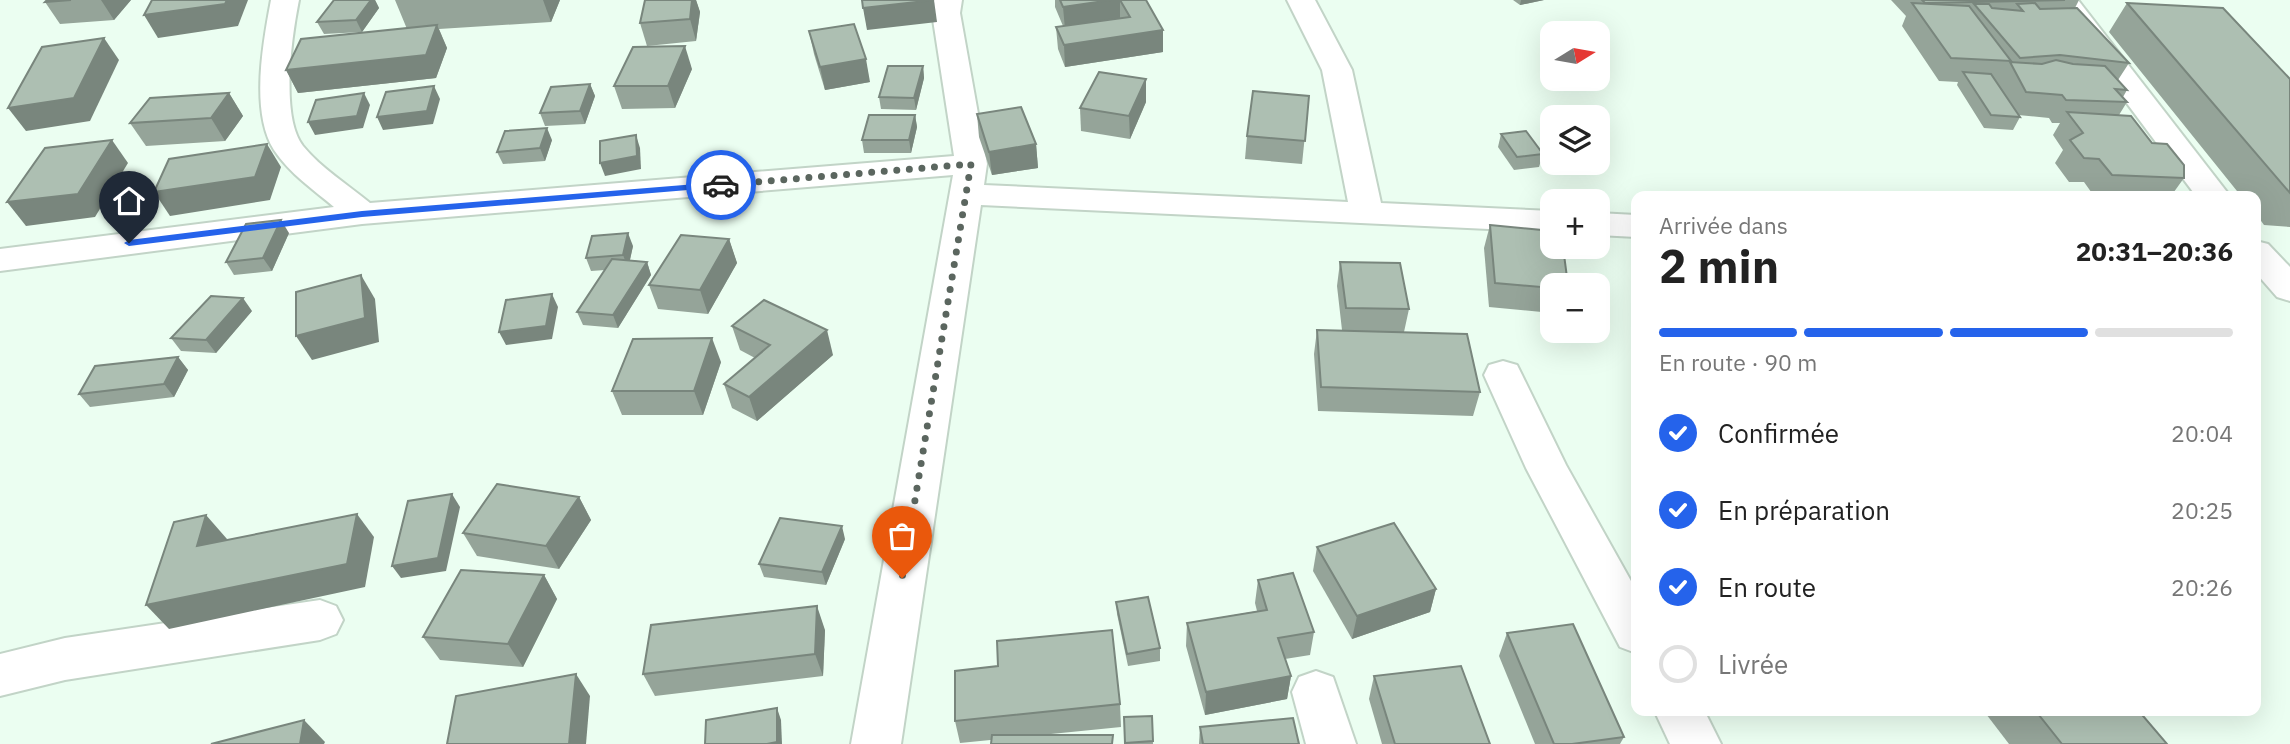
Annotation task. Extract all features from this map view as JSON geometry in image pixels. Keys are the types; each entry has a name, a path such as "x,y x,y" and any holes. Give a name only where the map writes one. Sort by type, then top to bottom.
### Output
{"street":[{"path":"285,0 279,25 275,105 287,147 362,214"},
{"path":"876,744 968,179 946,13 948,0"},
{"path":"1301,0 1337,70 1366,211"},
{"path":"2064,0 2209,191"},
{"path":"0,260 362,214 968,179 1366,211 1540,221"},
{"path":"1610,225 1631,226"},
{"path":"2266,259 2290,289"},
{"path":"1503,375 1547,468 1631,624"},
{"path":"0,675 65,659 320,620"},
{"path":"1316,692 1331,744"},
{"path":"1681,716 1696,744"}],"building":[{"path":"152,0 227,0 225,4 144,15"},
{"path":"334,0 371,0 356,20 317,22"},
{"path":"645,0 692,0 690,19 640,23"},
{"path":"862,0 934,0 863,8"},
{"path":"1060,0 1111,0 1063,7"},
{"path":"1120,0 1146,0 1163,30 1064,45 1056,27 1130,17"},
{"path":"1922,0 2065,0 1925,3"},
{"path":"1912,3 1969,6 2011,61 1951,58"},
{"path":"2035,3 2040,9 2077,8 2129,63 2060,55 2020,58 1974,4 1989,4 1992,8 2023,11 2017,4"},
{"path":"2127,3 2223,8 2290,79 2290,193"},
{"path":"854,24 866,59 820,67 809,31"},
{"path":"437,25 426,55 286,70 301,39"},
{"path":"104,38 74,98 8,108 42,47"},
{"path":"685,46 668,86 614,86 633,47"},
{"path":"2056,60 2105,66 2127,90 2115,89 2127,102 2066,100 2062,95 2026,92 2010,62 2042,64"},
{"path":"888,66 923,66 914,98 879,97"},
{"path":"1099,72 1146,79 1129,116 1080,108"},
{"path":"1963,72 1991,74 2020,117 1991,115"},
{"path":"590,84 580,111 540,113 551,87"},
{"path":"434,86 427,111 377,117 386,92"},
{"path":"1253,91 1309,96 1305,141 1247,136"},
{"path":"229,93 211,118 130,123 150,98"},
{"path":"364,93 357,116 308,122 316,100"},
{"path":"1021,107 1036,144 989,152 977,114"},
{"path":"2067,112 2131,116 2152,143 2167,144 2184,165 2184,178 2112,175 2099,159 2084,158 2070,140 2083,133"},
{"path":"869,115 915,115 909,140 862,140"},
{"path":"547,128 540,148 497,152 505,131"},
{"path":"1526,131 1540,150 1540,154 1517,157 1501,134"},
{"path":"636,135 637,156 600,163 600,141"},
{"path":"112,140 78,194 7,202 45,148"},
{"path":"267,144 255,177 154,192 169,159"},
{"path":"281,220 263,258 226,262 246,224"},
{"path":"1490,225 1540,230 1540,259 1565,259 1566,273 1540,273 1540,287 1495,283"},
{"path":"628,233 623,255 586,258 592,236"},
{"path":"681,235 729,239 700,290 649,285"},
{"path":"612,259 647,262 613,315 577,312"},
{"path":"1340,262 1400,263 1409,309 1346,308"},
{"path":"361,275 365,318 296,336 296,292"},
{"path":"552,294 546,326 499,332 506,300"},
{"path":"211,296 243,298 206,340 171,338"},
{"path":"764,300 827,330 749,397 724,384 770,345 732,326"},
{"path":"1317,330 1467,334 1480,392 1321,387"},
{"path":"712,338 694,391 612,391 633,339"},
{"path":"178,357 164,384 79,394 95,366"},
{"path":"497,484 579,497 546,546 463,533"},
{"path":"452,494 438,558 392,566 408,501"},
{"path":"357,514 347,564 146,605 174,522 206,515 197,546"},
{"path":"780,518 842,526 822,572 759,564"},
{"path":"1394,523 1436,589 1357,616 1317,547"},
{"path":"461,570 544,575 508,644 423,637"},
{"path":"1293,573 1314,632 1278,638 1291,676 1206,692 1187,623 1267,610 1258,580"},
{"path":"1148,597 1160,648 1127,654 1116,602"},
{"path":"817,606 815,654 643,674 651,625"},
{"path":"1573,624 1624,737 1554,744 1507,633"},
{"path":"1112,630 1120,704 955,721 955,671 998,666 997,641"},
{"path":"1461,666 1490,744 1395,744 1374,676"},
{"path":"576,674 569,744 447,744 456,696"},
{"path":"777,708 777,742 705,744 706,720"},
{"path":"1152,716 1153,741 1125,743 1124,717"},
{"path":"2040,716 2143,716 2167,744 2062,744"},
{"path":"1293,718 1299,744 1203,744 1200,727"},
{"path":"304,720 300,744 211,744"},
{"path":"992,735 1113,735 1112,744 991,744"}],"way so far":[{"path":"721,185 971,164 902,578"}],"route":[{"path":"129,243 362,214 721,185"}]}
